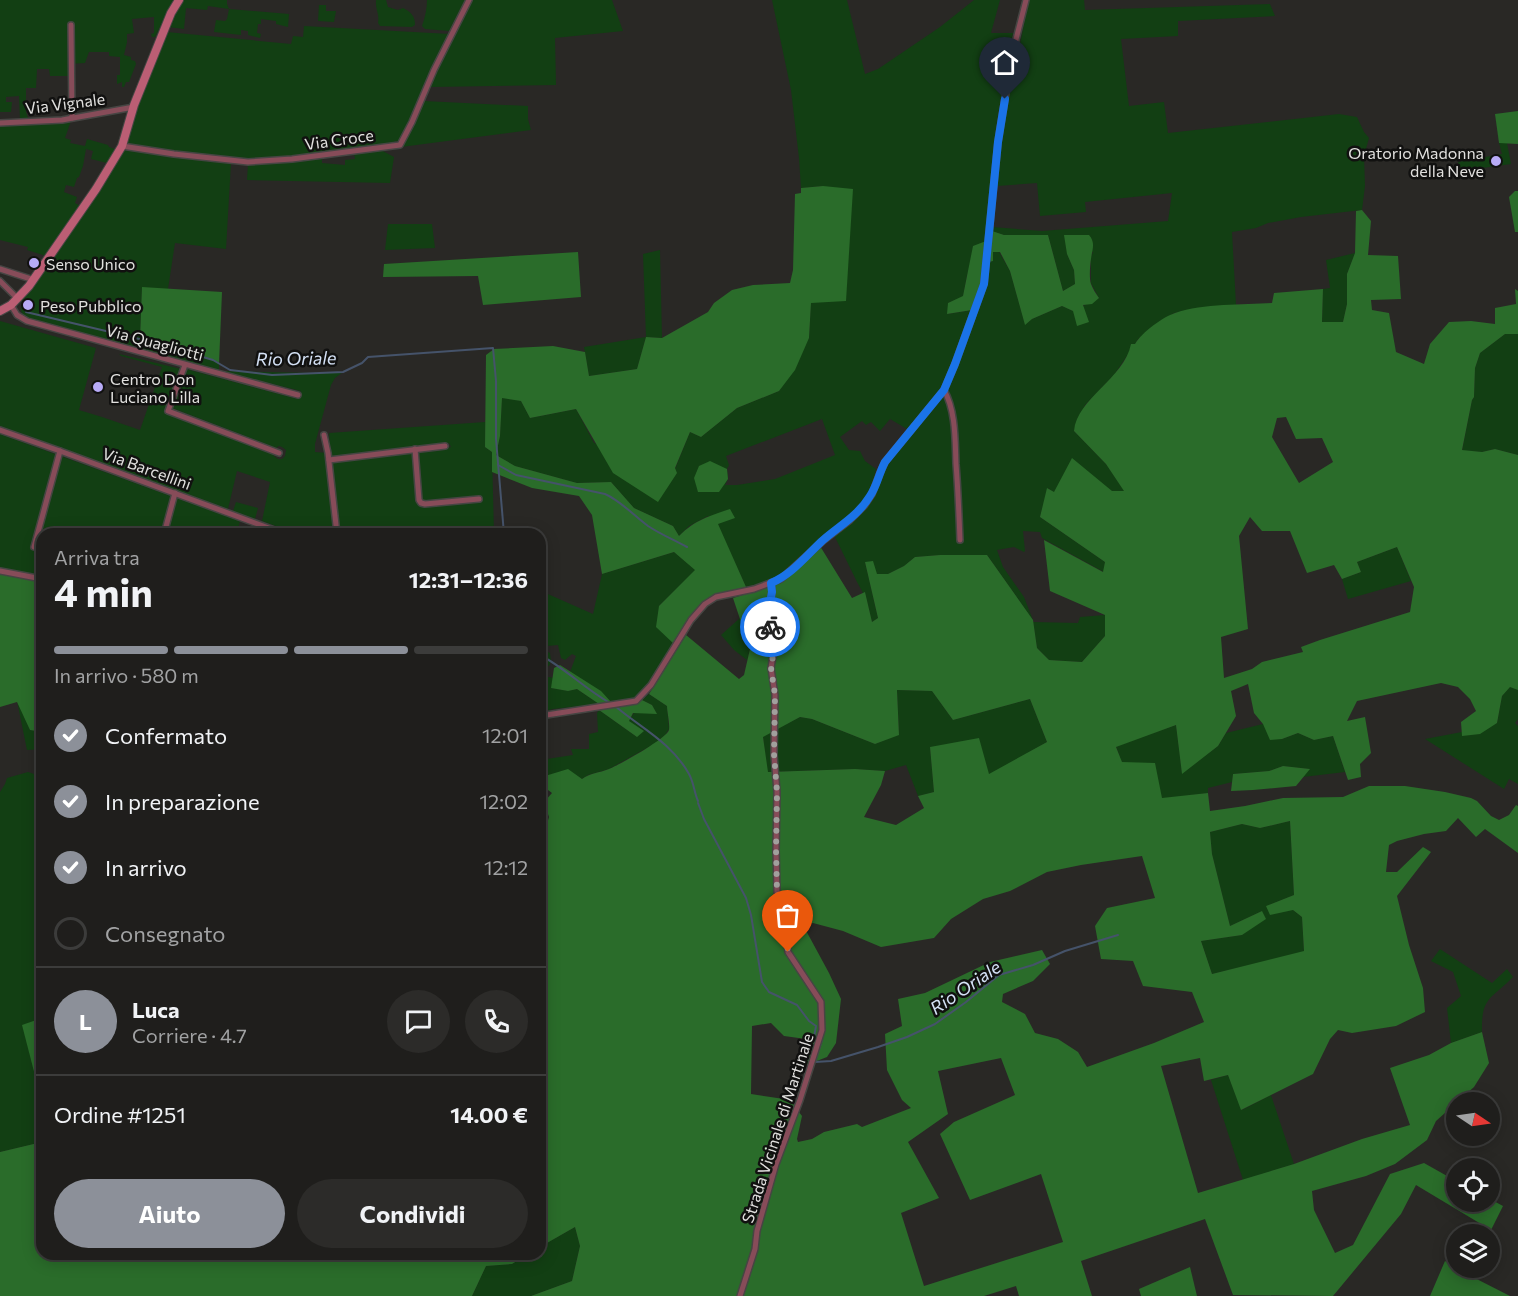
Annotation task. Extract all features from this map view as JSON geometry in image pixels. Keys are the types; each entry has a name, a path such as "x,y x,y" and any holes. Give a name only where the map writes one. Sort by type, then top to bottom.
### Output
{"street":[{"path":"0,311 18,299 34,280 96,189 122,146 134,107 171,13 179,0"},
{"name":"Via Croce","path":"122,146 248,162 292,159 400,145 469,0"},
{"path":"546,715 636,701 651,685 691,620 705,604 716,597 754,590 781,579 864,506 872,494 885,462 944,390 984,284 998,142 1012,55 1026,0"},
{"path":"71,25 72,118"},
{"name":"Via Vignale","path":"0,123 72,118 134,107"},
{"path":"0,269 34,280"},
{"path":"0,281 18,299"},
{"name":"Via Quagliotti","path":"11,305 17,315 27,321 298,395"},
{"path":"185,365 168,411 279,453"},
{"path":"944,390 950,405 955,443 960,540"},
{"name":"Via Barcellini","path":"0,430 269,528"},
{"path":"324,435 336,528"},
{"path":"329,460 445,446"},
{"path":"415,449 421,503 478,499"},
{"path":"39,528 60,451"},
{"path":"166,528 175,493"},
{"path":"34,547 36,540"},
{"path":"0,570 36,578"},
{"name":"Strada Vicinale di Martinale","path":"740,1296 755,1250 757,1231 776,1164 800,1100 822,1030 822,1002 788,952 785,924 777,892 775,695 771,668 775,643 768,613 772,592 771,583"}],"green space":[{"path":"0,0 173,0 155,37 151,34 154,33 154,17 132,19 134,33 127,34 124,55 131,57 136,64 129,82 126,82 124,87 122,87 122,82 117,84 117,75 120,75 120,57 109,56 109,52 89,52 85,63 69,64 68,76 50,76 49,69 37,69 36,88 26,88 26,112 29,121 20,120 19,96 6,97 6,102 12,102 11,112 0,112"},
{"path":"182,0 227,0 229,9 208,6 207,10 186,8 184,29 168,27"},
{"path":"376,0 386,0 388,7 398,10 403,8 413,17 415,25 412,27 380,26"},
{"path":"427,0 465,0 449,31 425,29 422,26"},
{"path":"471,0 612,0 623,31 555,38 556,85 430,87"},
{"path":"772,0 847,0 865,74 878,69 940,27 974,0 1000,0 991,33 1013,33 997,122 986,241 967,275 963,297 948,303 948,314 972,310 941,388 907,429 890,419 880,431 871,422 866,425 862,421 840,437 849,450 860,451 865,461 876,469 866,496 856,510 832,529 780,578 746,587 717,524 708,516 689,526 679,536 673,526 634,508 611,482 577,483 515,466 496,455 500,436 502,397 521,401 530,418 576,409 594,443 675,469 690,432 701,437 737,408 779,391 809,338 823,186 801,188 791,90","holes":["822,419 835,455 775,479 725,485 729,465 726,456"]},
{"path":"1029,0 1084,0 1085,10 1270,4 1275,16 1178,21 1178,36 1121,39 1129,106 1164,102 1168,133 1339,114 1357,117 1369,138 1364,156 1365,186 1362,210 1301,217 1232,232 1236,305 1206,307 1174,313 1139,338 1114,375 1085,405 1074,431 1106,464 1125,491 1054,493 1048,488 1040,517 1105,562 1104,572 1042,538 1040,532 1023,531 1024,552 1014,547 997,550 1003,567 1024,597 1033,620 987,555 915,557 888,574 876,574 865,562 878,618 872,622 865,593 857,582 834,535 867,507 883,471 947,389 986,286 989,262 993,261 993,252 999,252 1010,271 1025,324 1062,306 1073,311 1099,298 1091,283 1093,252 1067,254 1074,270 1075,284 1063,291 1048,235 1004,235 992,231 992,227 1042,231 1168,221 1172,193 1085,202 1086,212 1040,216 1037,183 997,186 1007,107"},
{"path":"319,5 326,5 326,11 336,11 334,22 318,21"},
{"path":"229,9 289,14 288,27 276,24 276,21 261,19 257,33 261,34 260,38 248,35 248,31 241,30 241,35 214,32 216,20 225,21"},
{"path":"304,26 450,34 405,136 390,143 292,159 248,161 125,145 136,108 167,32 291,44 293,36 303,37"},
{"path":"424,101 528,106 531,130 401,147"},
{"path":"1518,111 1518,144 1499,143 1495,114"},
{"path":"71,121 65,138 71,140 70,143 85,146 87,139 115,149 107,163 91,159 93,151 86,149 83,166 74,187 66,185 64,192 77,197 75,203 80,206 46,256 27,250 28,247 0,240 0,125"},
{"path":"1499,143 1507,143 1511,164 1461,171 1458,162 1502,154"},
{"path":"125,149 231,163 226,249 175,243 168,289 142,288 140,339 213,360 219,364 219,371 343,372 335,378 331,385 315,444 315,452 328,453 334,528 281,528 262,521 270,482 237,471 228,509 0,426 0,321 96,348 79,410 140,430 162,367 119,354 181,369 164,413 273,453 278,459 285,456 286,450 282,447 276,448 172,408 186,369 298,399 301,391 186,363 140,348 32,320 22,312 23,298 100,190"},
{"path":"381,150 394,157 390,183 247,180 248,164 322,159 322,163 345,165 345,160 355,159 354,153"},
{"path":"823,186 853,189 846,301 811,303 809,338 795,370 779,391 737,408 701,437 690,432 675,468 677,473 658,502 613,473 576,409 530,418 521,401 502,398 500,436 496,455 515,466 577,483 611,482 634,508 673,526 679,536 697,522 730,509 735,518 718,524 746,587 715,596 674,644 656,627 659,606 695,570 674,552 602,574 592,515 579,496 532,488 492,472 492,452 485,447 486,355 494,349 553,346 585,352 589,376 637,369 646,337 662,338 708,312 714,303 732,290 753,285 790,283 793,270 795,194 801,193 801,188"},
{"path":"1518,191 1518,232 1515,232 1509,197"},
{"path":"1362,210 1371,221 1368,255 1398,256 1401,299 1371,300 1372,310 1389,313 1396,352 1424,364 1430,344 1449,322 1471,321 1495,324 1495,308 1516,304 1515,289 1518,291 1518,334 1505,334 1480,353 1475,368 1474,397 1462,450 1482,452 1495,449 1518,455 1518,690 1510,687 1502,696 1497,723 1480,734 1462,736 1461,722 1476,711 1470,699 1458,687 1441,683 1357,701 1347,721 1365,717 1371,753 1360,764 1361,777 1348,780 1333,736 1314,740 1298,733 1282,739 1270,740 1263,724 1254,713 1248,684 1231,691 1236,716 1218,746 1182,774 1176,725 1116,747 1122,762 1155,763 1162,798 1208,793 1210,811 1283,798 1343,797 1369,786 1405,786 1471,798 1499,820 1509,815 1516,805 1518,806 1518,853 1485,829 1476,837 1458,818 1446,831 1424,834 1389,845 1386,872 1397,872 1423,847 1431,852 1397,896 1423,988 1425,1012 1396,1026 1352,1033 1338,1030 1330,1039 1313,1074 1241,1110 1228,1075 1204,1081 1200,1058 1161,1066 1198,1193 1410,1125 1390,1068 1429,1055 1451,1043 1482,1032 1489,1063 1468,1092 1446,1092 1446,1112 1436,1121 1427,1140 1395,1164 1366,1176 1312,1191 1314,1210 1335,1253 1353,1245 1390,1174 1424,1163 1446,1175 1446,1203 1416,1185 1401,1214 1333,1296 1233,1295 1205,1219 1081,1261 1092,1296 1019,1296 1016,1286 984,1296 531,1296 572,1281 580,1246 575,1227 546,1244 546,892 548,891 546,888 546,827 549,817 546,800 552,793 546,788 546,776 568,769 582,779 609,769 666,734 669,730 667,706 649,694 686,635 739,679 744,675 750,649 733,598 781,583 820,546 852,598 865,592 872,622 878,618 865,562 873,561 877,574 888,574 915,557 987,555 1033,620 1037,648 1049,660 1082,662 1105,636 1105,615 1050,591 1044,540 1103,572 1105,562 1040,517 1047,488 1054,492 1072,458 1112,491 1124,491 1106,464 1074,431 1083,408 1120,368 1131,344 1135,344 1148,330 1170,315 1211,306 1272,303 1274,293 1323,289 1322,322 1343,322 1347,304 1347,274 1355,253 1356,211","holes":["1286,417 1296,439 1322,438 1333,462 1299,483 1272,437 1277,418","1250,517 1262,531 1290,531 1307,573 1334,565 1342,579 1361,572 1357,562 1397,547 1414,587 1410,612 1320,640 1301,647 1303,652 1262,662 1252,669 1224,678 1221,637 1248,629 1239,536","897,690 932,691 953,720 1030,699 1047,742 989,774 979,738 930,747 934,792 918,796 924,808 896,825 864,817 881,785 885,771 855,769 768,772 763,737 800,717 812,719 875,744 899,735","1290,821 1294,895 1266,906 1270,915 1293,910 1302,917 1304,951 1212,974 1201,941 1242,935 1266,919 1262,911 1230,926 1212,854 1210,832 1242,824 1260,828","1142,856 1155,898 1107,908 1095,926 1101,959 1133,961 1143,986 1192,992 1204,1022 1087,1067 1078,1052 1058,1039 1035,1033 1025,1014 1002,1002 1003,994 1033,981 1050,964 1042,950 990,962 925,993 898,999 902,1026 885,1034 887,1070 902,1100 911,1108 862,1127 857,1124 824,1132 812,1139 798,1142 802,1116 793,1104 784,1099 751,1094 752,1026 771,1023 784,1036 806,1039 801,1060 804,1066 827,1057 836,1043 841,999 803,925 813,923 843,931 881,947 934,938 951,919 983,899 1010,891 1047,872","1001,1058 1015,1095 954,1122 940,1134 970,1200 1041,1174 1063,1242 924,1286 901,1213 939,1198 908,1142 948,1114 938,1071"]},
{"path":"388,224 432,224 435,248 385,250"},
{"path":"992,231 1004,235 1048,235 1063,291 1075,284 1074,270 1067,254 1064,235 1089,235 1093,244 1090,281 1099,298 1092,304 1083,305 1089,322 1077,326 1073,311 1062,306 1032,319 1025,325 1010,271 1000,252 993,252 993,261 989,262"},
{"path":"986,241 982,283 972,310 947,314 948,303 963,296 973,246"},
{"path":"660,250 662,338 646,337 643,254"},
{"path":"578,252 581,297 483,305 478,276 383,277 384,264"},
{"path":"1355,253 1347,274 1347,304 1343,322 1322,323 1323,289 1330,288 1326,260"},
{"path":"142,287 222,292 219,364 213,360 140,339"},
{"path":"1505,334 1518,334 1518,455 1495,449 1482,452 1462,451 1474,397 1475,368 1480,353"},
{"path":"646,337 637,369 589,376 584,347"},
{"path":"485,422 485,447 492,452 494,528 339,528 331,463 451,447 449,443 331,458 329,433"},
{"path":"0,434 240,521 238,528 36,528 36,581 0,574"},
{"path":"710,461 727,469 728,479 719,492 698,492 694,478 699,466"},
{"path":"236,502 258,508 255,519 233,511"},
{"path":"1397,547 1411,581 1348,599 1342,579 1361,572 1357,562"},
{"path":"674,552 696,570 659,606 674,644 643,691 637,697 623,702 611,702 601,692 570,672 576,656 572,654 565,660 561,658 558,645 547,646 551,661 549,666 546,666 546,593 593,614 602,574"},
{"path":"0,574 36,581 36,731 30,730 17,702 0,707"},
{"path":"1105,615 1105,636 1082,662 1049,660 1037,648 1033,622 1078,623 1080,617"},
{"path":"740,618 750,649 747,660 734,650 721,635"},
{"path":"560,665 601,691 611,702 599,704 577,689 568,691 551,688 554,668"},
{"path":"546,677 553,678 552,688 568,691 577,689 599,704 546,711"},
{"path":"1510,686 1518,690 1518,719 1515,723 1518,726 1518,784 1509,779 1504,789 1425,739 1462,732 1462,736 1497,723 1502,696"},
{"path":"897,690 932,691 953,720 1030,699 1047,742 989,775 930,747 934,792 918,796 906,765 885,771 855,769 767,772 763,736 800,717 812,719 875,744 899,734"},
{"path":"649,694 667,706 669,729 654,744 609,769 582,779 546,776 546,759 573,755 571,749 589,749 589,734 598,732 597,713 599,710 637,737 628,721 634,713 656,713 652,705 642,700"},
{"path":"642,700 652,705 657,714 633,713 629,721 644,731 637,737 599,710 631,705"},
{"path":"17,701 30,730 36,731 36,749 27,750"},
{"path":"1263,724 1282,739 1298,733 1314,740 1333,736 1345,772 1303,777 1309,769 1283,766 1269,771 1233,774 1232,782 1208,788 1208,793 1162,799 1122,763 1116,746 1176,725 1182,773 1218,746 1226,733"},
{"path":"1283,766 1310,769 1296,786 1231,791 1233,774 1269,771"},
{"path":"28,772 36,774 36,1021 23,1026 36,1078 36,1143 0,1152 0,792 7,778"},
{"path":"1290,821 1294,895 1267,906 1293,910 1302,917 1304,952 1212,974 1201,941 1242,935 1262,911 1230,926 1212,854 1210,832 1242,824 1260,828"},
{"path":"1440,949 1492,983 1507,969 1513,977 1489,999 1483,1011 1482,1032 1451,1043 1447,1008 1461,996 1453,972 1431,961"},
{"path":"36,1020 36,1079 22,1025"},
{"path":"1228,1075 1242,1110 1271,1095 1294,1164 1243,1180 1211,1080"},
{"path":"36,1143 36,1260 518,1260 512,1264 486,1266 472,1296 0,1296 0,1152"},
{"path":"1461,1212 1500,1212 1494,1224 1481,1224"},
{"path":"575,1227 580,1246 572,1281 531,1296 472,1296 486,1266 512,1264 518,1260 546,1260 546,1244"},
{"path":"1445,1261 1446,1278 1475,1278 1510,1296 1430,1296"},
{"path":"1190,1267 1197,1296 1141,1296 1139,1289"}],"waterway":[{"name":"Rio Oriale","path":"26,312 152,342 213,360 230,370 272,375 343,372 362,363 368,357 493,348 496,381 496,439 503,528"},
{"path":"498,465 516,475 605,494 622,504 648,526 687,547"},
{"name":"Rio Oriale","path":"546,659 610,703"},
{"name":"Rio Oriale","path":"615,706 674,753 689,774 698,801"},
{"name":"Rio Oriale","path":"698,803 704,819 746,898 762,982 769,992 797,1005 809,1021 816,1026 814,1037"},
{"name":"Rio Oriale","path":"822,1040 815,1062 831,1061 907,1037 935,1024 999,975 1118,935"}],"way so far":[{"path":"770,627 775,643 771,668 775,695 777,892 785,924 788,952"}],"place":[{"name":"Oratorio Madonna della Neve","path":"1496,161"},
{"name":"Senso Unico","path":"34,263"},
{"name":"Peso Pubblico","path":"28,305"},
{"name":"Centro Don Luciano Lilla","path":"98,387"}],"route":[{"path":"770,627 768,613 772,592 771,583 781,579 864,506 872,494 885,462 944,390 984,284 998,142 1005,99"}]}
